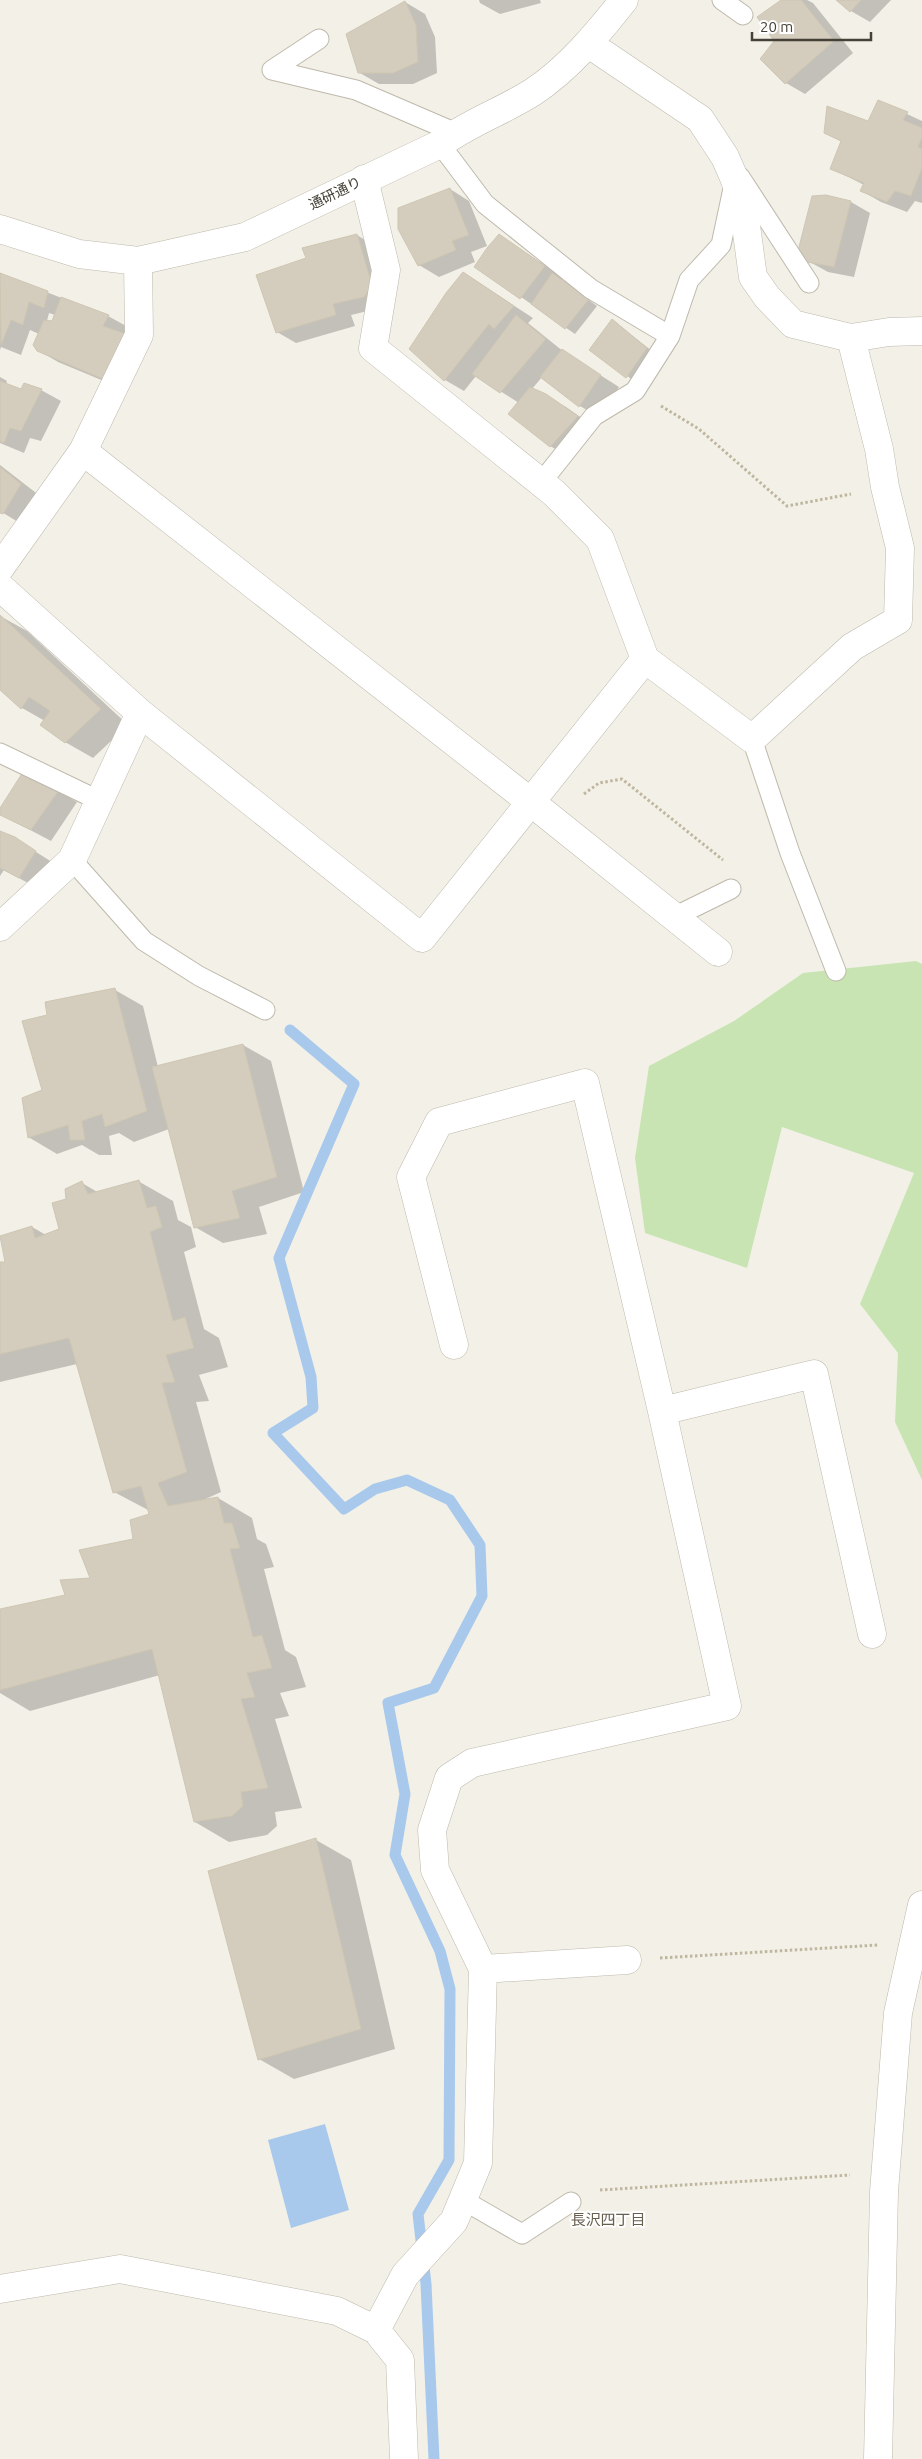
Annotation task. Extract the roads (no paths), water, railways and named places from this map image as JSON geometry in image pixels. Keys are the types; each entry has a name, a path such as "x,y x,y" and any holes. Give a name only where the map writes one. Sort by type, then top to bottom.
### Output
{"street":[{"name":"通研通り","path":"0,229 79,254 138,261 245,237 448,138 534,91 589,44 624,0"},
{"path":"589,44 700,120 730,168 744,211 753,277 768,297 793,324 851,338 889,332 922,331"},
{"path":"364,179 386,270 373,348 540,484 554,493 600,539 645,659 752,739 852,647 898,620 900,548 885,487 879,449 851,338"},
{"path":"0,568 83,451 139,335 138,261"},
{"path":"83,451 541,810 718,952"},
{"path":"0,587 140,713 422,938 541,810 645,659"},
{"path":"0,927 72,860 140,713"},
{"path":"376,2330 405,2275 454,2221 478,2163 483,1969 435,1870 432,1830 449,1778 472,1763 727,1706 662,1411 585,1083 439,1122 411,1177 454,1344"},
{"path":"662,1411 814,1374 872,1634"},
{"path":"878,2459 885,2182 898,2013 922,1905"},
{"path":"483,1969 627,1960"},
{"path":"0,2289 120,2269 337,2311 376,2330 400,2360 404,2459"}],"lane":[{"path":"722,0 743,16"},
{"path":"318,39 272,70 356,90 448,138 485,204 591,289 670,336"},
{"path":"730,168 750,190 808,283"},
{"path":"540,484 594,416 635,391 670,336 689,280 721,245 730,168"},
{"path":"752,739 790,854 836,971"},
{"path":"0,753 100,802"},
{"path":"72,860 144,941 199,976 265,1010"},
{"path":"674,917 731,889"},
{"path":"463,2200 522,2234 571,2202"}],"water":[{"path":"325,2124 349,2210 291,2228 268,2140"}],"waterway":[{"path":"290,1030 354,1084 279,1258 311,1377 313,1408 273,1433 344,1509 375,1489 407,1480 450,1500 480,1545 482,1596 434,1688 388,1703 405,1794 395,1855 440,1951 450,1989 449,2160 418,2214 426,2284 434,2459"}],"district":[{"name":"長沢四丁目","path":"608,2219"}]}
